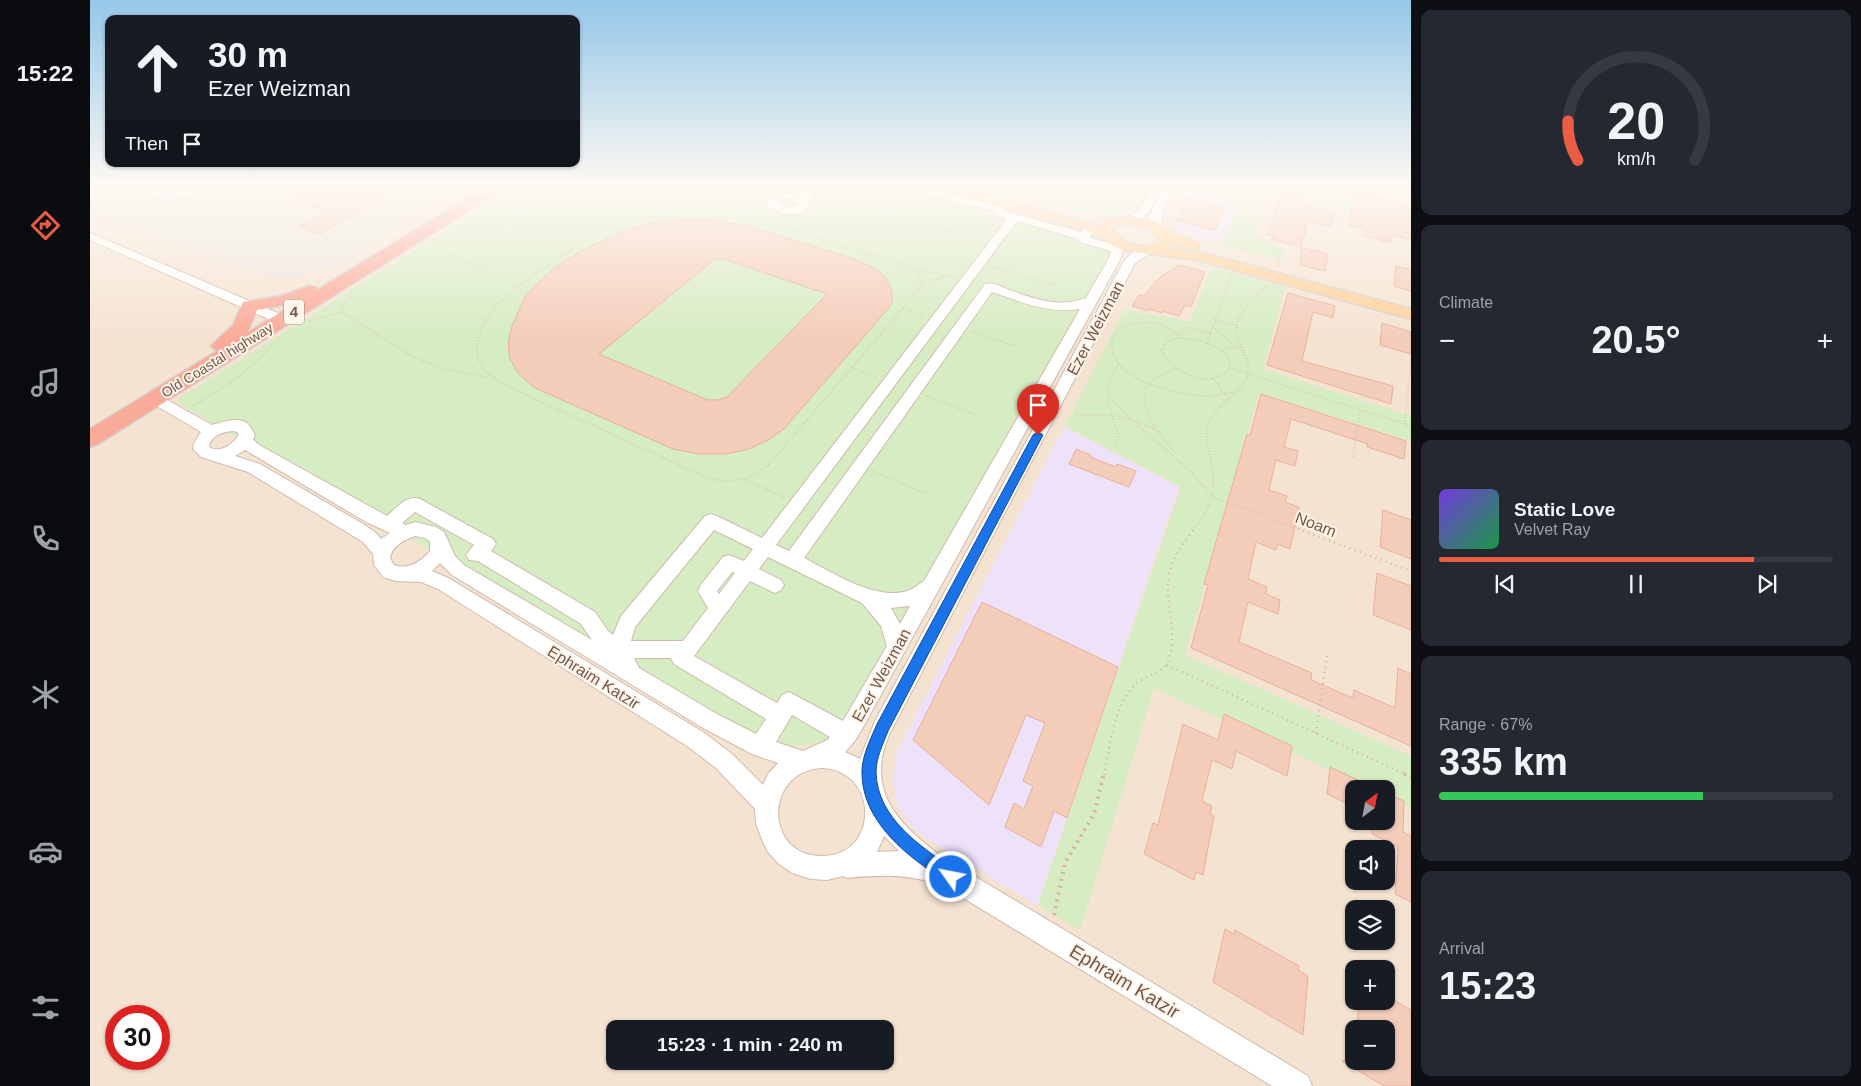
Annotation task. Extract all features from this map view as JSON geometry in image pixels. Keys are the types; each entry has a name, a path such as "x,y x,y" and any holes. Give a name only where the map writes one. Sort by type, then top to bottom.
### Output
{"highway":[{"name":"Old Coastal highway","path":"90,430 204,361 278,325 349,269 403,237"},
{"name":"Old Coastal highway","path":"90,439 278,325 418,237"},
{"path":"204,361 241,328 250,306 285,301 349,269"}],"main road":[{"path":"1101,237 1129,247 1198,256 1273,271 1411,304"},
{"path":"1111,237 1113,241"},
{"path":"1150,249 1164,244 1166,240 1164,237"},
{"path":"1172,237 1185,243 1411,314"}],"street":[{"path":"92,237 250,306 278,325"},
{"path":"747,571 1000,237"},
{"name":"Ezer Weizman","path":"808,759 830,750 847,735 1115,258 1113,241"},
{"name":"Ezer Weizman","path":"874,798 869,766 873,748 882,728 1130,261 1138,254 1150,249"},
{"path":"792,561 989,287 1048,306 1063,314 1074,332"},
{"path":"1048,306 1082,305 1092,300"},
{"path":"154,399 212,432"},
{"path":"239,426 246,431 245,440 236,449 215,455 209,455 201,449 203,441 212,432 226,427 239,426"},
{"path":"245,440 253,449 388,525 405,532"},
{"path":"215,455 254,468 280,483 369,537 382,553"},
{"path":"388,525 414,503 487,544 458,570"},
{"path":"632,674 623,659 621,650 621,636 628,622 712,521 869,598 884,612 894,630 897,648"},
{"path":"415,530 429,531 438,538 441,545 439,553 426,567 406,574 396,574 388,571 381,561 382,553 395,537 405,532 415,530"},
{"name":"Ephraim Katzir","path":"441,545 448,561 458,570 710,721 760,747 808,759"},
{"path":"477,552 588,618 601,637 621,650 689,649"},
{"path":"775,585 729,562 707,591 718,609 681,658 780,716"},
{"name":"Ephraim Katzir","path":"406,574 423,575 444,584 695,739 724,760 767,805"},
{"path":"869,598 891,601 905,600 920,596 932,584"},
{"path":"574,640 601,637 612,633 628,622"},
{"path":"760,747 789,702 847,735"},
{"path":"831,758 848,764 861,776 874,798 877,823 872,840 861,855 847,864 830,869 812,867 787,854 772,831 767,805 775,781 786,768 808,759 831,758"},
{"name":"Ephraim Katzir","path":"874,798 887,822 925,860 1298,1086"},
{"name":"Ephraim Katzir","path":"839,867 876,862 896,862 916,865 951,877"}],"path":[{"path":"499,237 514,242"},
{"path":"489,377 477,353 478,337 488,317 510,293 590,237"},
{"path":"812,237 911,267 966,281"},
{"path":"970,237 995,244"},
{"path":"1207,343 1247,237"},
{"path":"1050,936 1063,870 1069,855 1096,810 1114,727 1121,710 1133,688 1138,683 1156,675 1166,665 1170,655 1172,638 1168,589 1172,565 1182,545 1203,518 1213,497 1215,477 1207,429 1214,415 1244,383 1248,374 1246,356 1239,338 1237,326 1242,314 1261,295 1279,259 1277,249 1264,241 1249,237"},
{"path":"449,255 481,267"},
{"path":"980,263 1056,285"},
{"path":"911,267 919,274 922,283"},
{"path":"308,321 342,312 358,320 403,351 434,366 457,373 489,377 707,478 722,482 745,480 757,474 769,464 903,308 922,283 947,276"},
{"path":"903,308 924,315"},
{"path":"1215,320 1237,326"},
{"path":"1181,338 1165,326 1151,323 1135,323 1115,333 1112,341 1114,356 1118,364 1129,373 1149,382 1187,394 1205,396 1237,391"},
{"path":"180,413 242,376 278,325"},
{"path":"1177,334 1186,327 1210,334"},
{"path":"1212,327 1238,347 1246,356"},
{"path":"1181,338 1207,343 1220,350 1229,359 1230,368 1223,375 1213,378 1194,377 1175,368 1164,359 1162,350 1166,342 1181,338"},
{"path":"1220,350 1238,347"},
{"path":"1405,424 1411,358"},
{"path":"1115,446 1119,437 1108,403 1109,382 1118,364"},
{"path":"852,368 876,377"},
{"path":"1175,368 1160,374 1149,382 1144,392 1145,406 1158,431 1184,464"},
{"path":"1230,368 1411,426"},
{"path":"1213,378 1226,394"},
{"path":"1109,392 1116,403 1184,464 1203,483 1213,497"},
{"path":"1353,457 1360,410"},
{"path":"1075,415 1112,415 1133,420 1158,431"},
{"path":"745,480 798,503"},
{"name":"Noam","path":"1213,497 1411,571"},
{"path":"1316,733 1327,654"},
{"path":"1166,665 1411,777"}],"shaded area":[{"path":"90,237 1411,237 1411,1086 90,1086"},
{"path":"157,237 381,237 331,268 295,277 268,276"},
{"path":"1195,237 1226,237 1224,242"},
{"path":"1064,427 1179,487 1037,905 923,837 914,829 897,805 893,778 897,752"}],"green space":[{"path":"436,237 1103,237 1113,244 1112,252 836,734 821,743 779,748 751,737 175,401"},
{"path":"1225,237 1258,237 1279,247 1285,262 1222,245"},
{"path":"1212,267 1286,287 1263,369 1411,416 1411,441 1259,393 1185,655 1411,756 1411,808 1395,801 1395,780 1351,780 1154,688 1080,930 1038,905 1181,487 1065,426 1124,310 1190,321"}],"building":[{"path":"612,237 782,237 854,259 876,269 886,278 892,292 892,303 784,429 768,440 749,449 726,454 699,454 673,449 533,387 518,373 510,359 508,343 512,326 526,295 553,269 588,247","holes":["715,259 723,259 827,294 727,397 718,400 708,400 599,354"]},
{"path":"1273,237 1304,237 1301,247 1272,240"},
{"path":"1367,237 1392,237 1391,243"},
{"path":"1398,237 1411,237 1411,240"},
{"path":"1302,248 1328,254 1325,271 1300,265"},
{"path":"1180,265 1205,272 1191,307 1185,305 1179,316 1163,311 1162,313 1149,309 1148,311 1132,306 1139,295 1144,296 1159,278"},
{"path":"1396,266 1411,270 1411,291 1394,286"},
{"path":"1288,293 1335,306 1333,318 1313,312 1302,361 1393,386 1391,404 1267,365"},
{"path":"1382,323 1411,332 1411,354 1380,345"},
{"path":"1261,394 1406,441 1404,459 1367,447 1368,444 1291,419 1284,447 1298,451 1295,466 1276,460 1269,490 1287,496 1285,502 1299,507 1290,549 1278,544 1276,550 1256,542 1248,579 1267,587 1266,594 1280,600 1278,614 1248,602 1239,642 1312,673 1311,680 1353,698 1354,690 1395,708 1398,668 1411,674 1411,746 1191,648 1208,585 1204,584 1247,434 1250,435"},
{"path":"1076,449 1091,455 1090,457 1116,467 1117,464 1136,471 1129,487 1069,464"},
{"path":"1383,510 1411,520 1411,559 1380,547"},
{"path":"1377,573 1411,586 1411,630 1373,615"},
{"path":"982,602 1118,667 1067,818 1054,811 1041,847 1005,827 1014,803 1024,809 1033,786 1023,781 1045,723 1026,715 989,805 913,740"},
{"path":"1224,714 1292,746 1287,776 1236,751 1232,769 1212,760 1202,801 1212,806 1210,814 1214,816 1203,875 1196,872 1194,880 1144,854 1153,823 1158,825 1183,724 1218,740"},
{"path":"1330,767 1358,780 1345,780 1345,803 1327,794"},
{"path":"1395,797 1404,801 1403,832 1411,836 1411,902 1395,894 1398,847 1395,846 1395,840 1384,840 1372,834 1372,830 1395,830"},
{"path":"1225,929 1234,934 1235,930 1299,966 1298,970 1308,976 1303,1035 1213,982"},
{"path":"1395,1001 1411,1010 1411,1086 1384,1086 1357,1070 1395,1070 1395,1020 1358,1020 1358,1010 1395,1010"}],"route":[{"path":"951,877 925,860 887,822 877,806 871,790 870,760 878,735 1038,435"}]}
